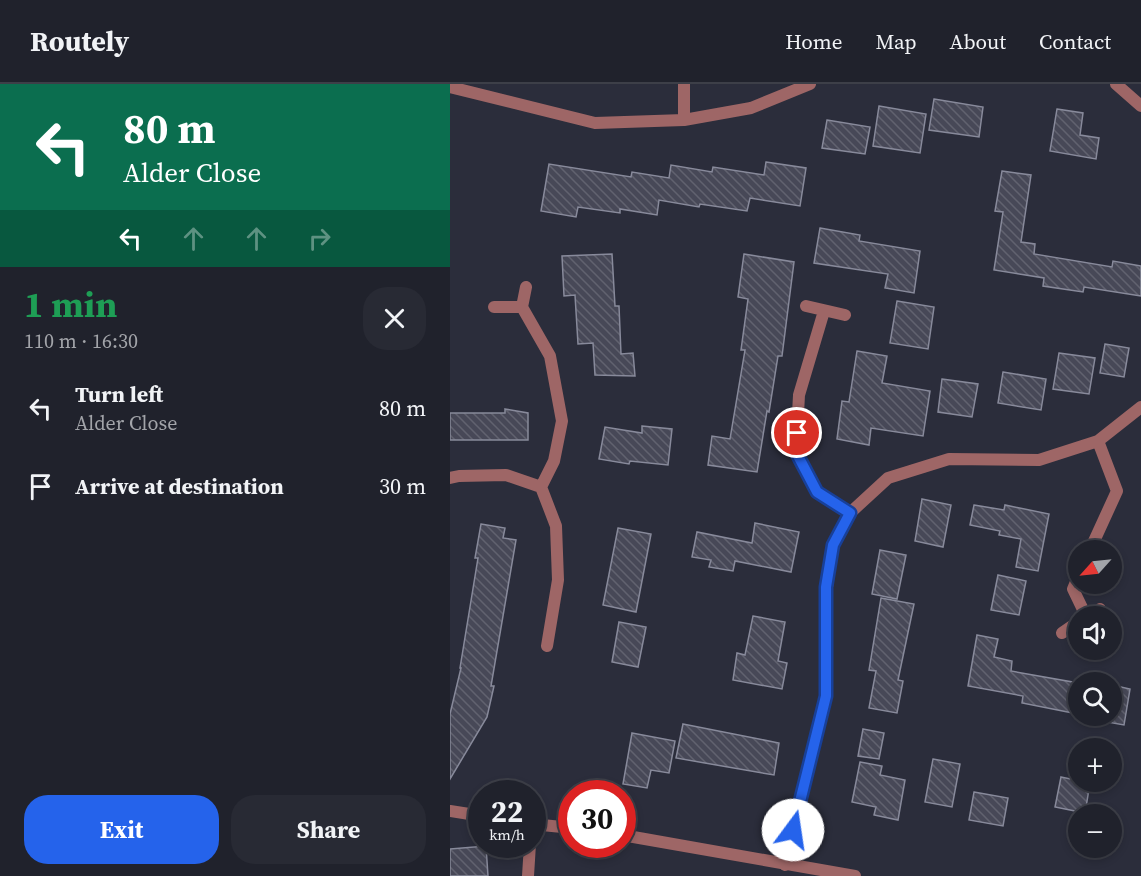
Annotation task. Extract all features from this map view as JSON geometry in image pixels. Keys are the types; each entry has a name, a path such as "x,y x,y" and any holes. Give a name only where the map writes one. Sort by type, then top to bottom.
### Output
{"street":[{"path":"684,84 684,120"},
{"path":"450,87 595,123 684,120 751,108 810,84"},
{"path":"1116,84 1141,106"},
{"path":"526,287 522,307 550,356 562,421 554,461 541,487 556,526 557,537 558,580 547,646"},
{"path":"806,306 845,315"},
{"path":"494,307 522,307"},
{"path":"824,311 799,395 796,452 817,492 850,513"},
{"path":"785,865 826,696 826,587 833,545 850,513 888,478 949,459 1039,460 1098,441 1141,407"},
{"path":"1095,540 1117,491 1098,441"},
{"path":"450,478 506,475 541,487"},
{"path":"1062,633 1068,629"},
{"path":"450,811 468,814"},
{"path":"636,838 855,876"},
{"path":"528,876 529,858"}],"building":[{"path":"934,99 983,107 979,137 929,130"},
{"path":"879,106 926,114 920,153 873,146"},
{"path":"1057,109 1083,113 1080,135 1099,138 1096,159 1050,151"},
{"path":"827,120 870,127 865,154 822,148"},
{"path":"766,162 806,168 800,206 750,198 747,211 700,204 699,207 659,200 657,215 620,209 620,213 578,207 576,217 541,211 549,164 631,177 632,172 669,178 671,165 712,172 713,167 764,175"},
{"path":"1002,171 1031,175 1021,242 1035,244 1034,254 1112,267 1113,261 1141,266 1141,296 1084,287 1083,292 1043,286 1044,278 994,270 1003,212 995,211"},
{"path":"820,228 860,235 859,241 920,251 914,293 885,288 888,274 814,263"},
{"path":"612,254 615,306 619,306 621,354 633,353 635,376 595,375 593,343 578,344 575,295 564,296 562,256"},
{"path":"744,254 794,262 782,356 778,356 757,472 708,465 712,436 730,439 745,350 741,350 748,299 738,297"},
{"path":"897,301 934,307 928,349 890,343"},
{"path":"1105,344 1129,348 1124,377 1100,373"},
{"path":"857,351 887,356 882,383 930,391 923,436 871,428 869,445 837,439 842,401 849,402"},
{"path":"1059,353 1095,358 1089,394 1053,389"},
{"path":"1003,372 1046,379 1041,410 998,403"},
{"path":"942,379 978,384 972,417 938,412"},
{"path":"505,409 528,413 528,440 450,440 450,413 505,413"},
{"path":"642,426 672,429 668,465 630,461 629,464 599,459 605,427 642,433"},
{"path":"922,499 951,505 943,547 915,541"},
{"path":"974,505 1004,510 1005,505 1049,514 1038,571 1016,567 1021,539 999,535 1000,531 970,525"},
{"path":"755,523 799,532 791,572 735,561 733,571 709,567 711,560 692,557 697,532 752,543"},
{"path":"481,524 505,528 503,538 516,540 491,686 494,686 487,717 450,779 450,714 461,668"},
{"path":"618,528 651,534 636,612 603,605"},
{"path":"880,550 906,555 897,599 872,594"},
{"path":"998,575 1026,581 1019,615 991,610"},
{"path":"881,598 914,604 898,680 903,681 897,713 869,708 876,671 869,670"},
{"path":"753,616 785,622 778,661 787,663 782,689 733,680 737,653 745,655"},
{"path":"619,622 646,627 638,667 612,662"},
{"path":"977,635 998,639 994,657 1012,661 1011,671 1068,681 1068,712 1022,703 1023,696 968,686"},
{"path":"1122,687 1130,689 1124,725 1122,725"},
{"path":"683,724 779,743 774,775 676,758"},
{"path":"863,729 884,733 879,759 858,756"},
{"path":"632,733 675,741 669,773 651,770 647,788 636,786 636,780 624,780"},
{"path":"933,759 960,764 952,807 925,802"},
{"path":"860,762 882,766 880,775 905,780 898,820 874,815 876,807 852,802"},
{"path":"1061,777 1068,778 1068,792 1088,792 1086,804 1068,804 1068,810 1055,807"},
{"path":"974,792 1008,798 1003,826 969,820"},
{"path":"468,848 468,858 487,858 488,876 450,876 450,849"}],"route":[{"path":"793,830 826,696 826,587 833,545 850,513 817,492 796,452 797,433"}]}
